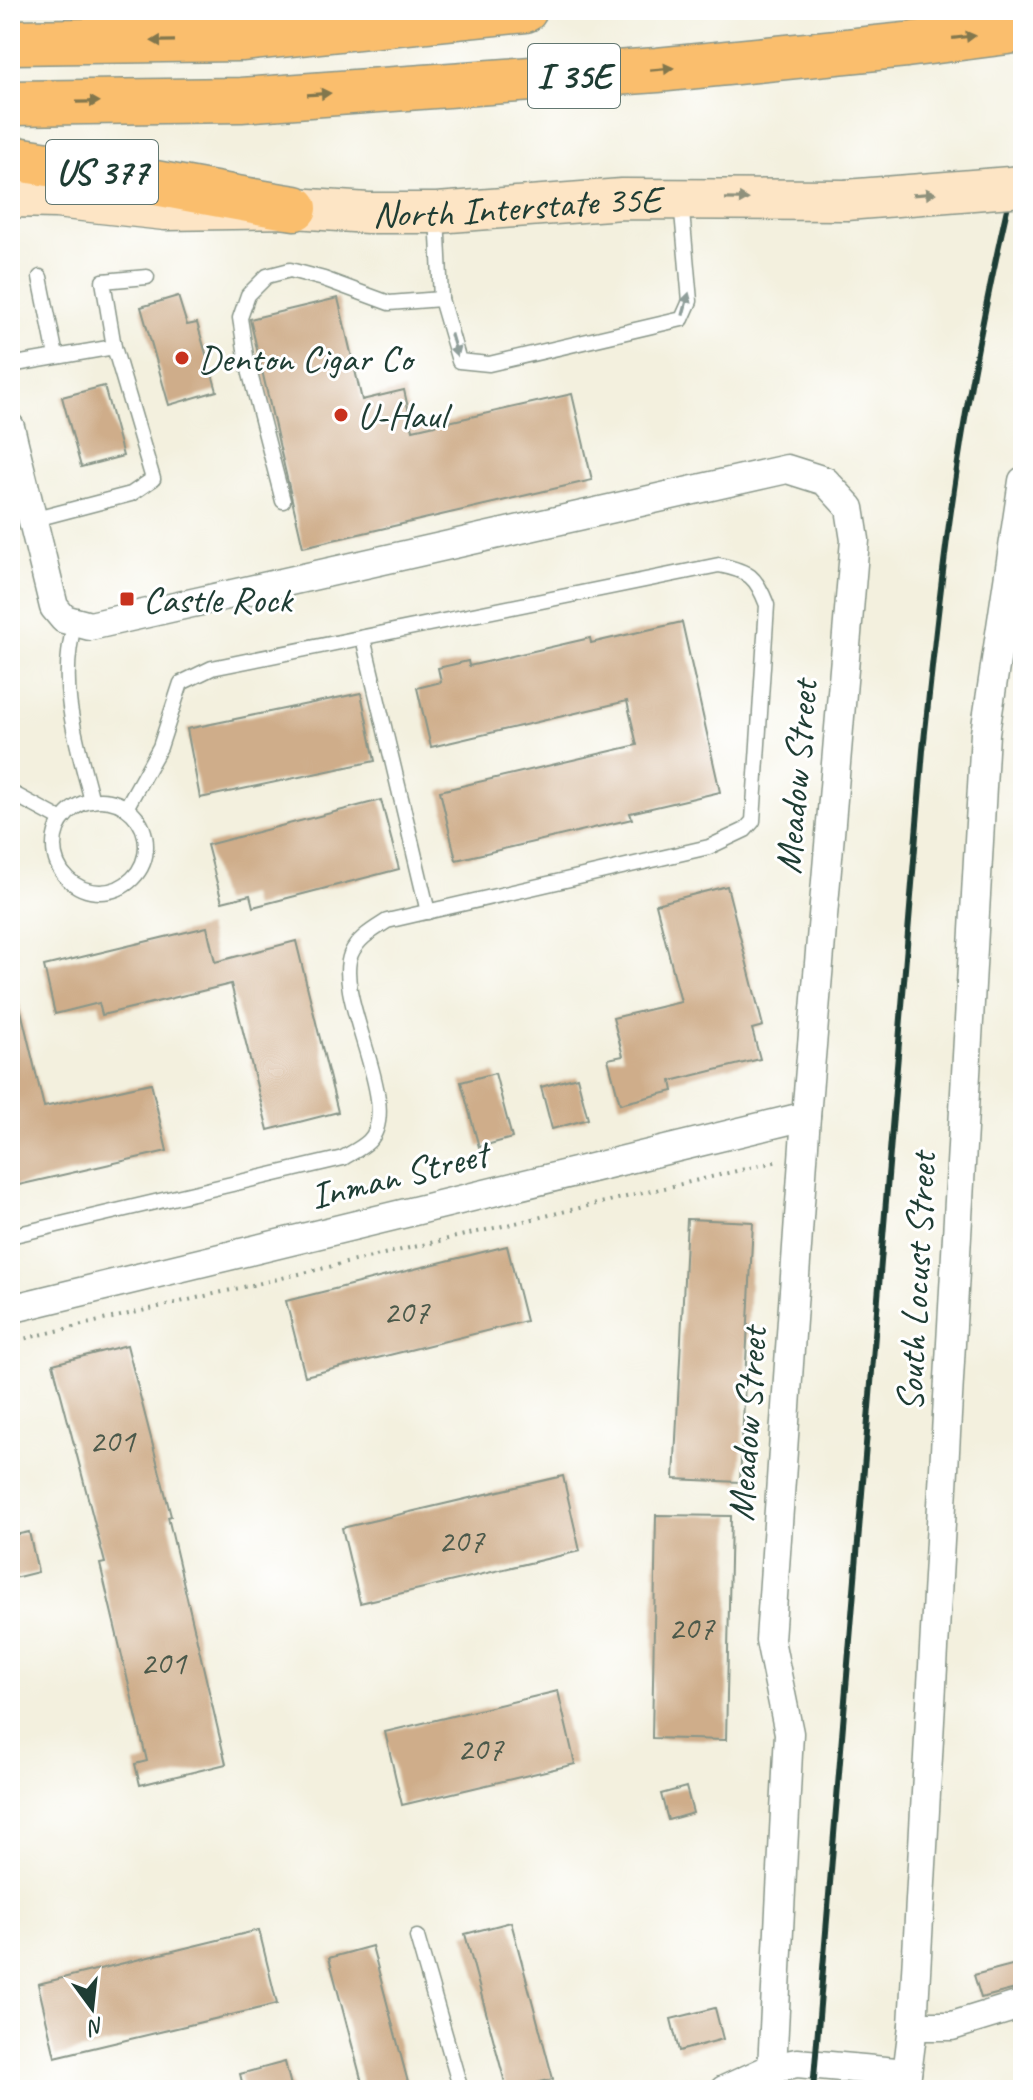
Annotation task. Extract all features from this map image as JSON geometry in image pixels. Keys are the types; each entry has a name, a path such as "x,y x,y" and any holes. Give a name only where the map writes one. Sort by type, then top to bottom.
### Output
{"highway":[{"name":"I 35E","path":"10,42 241,39 525,10"},
{"name":"I 35E","path":"10,103 241,100 657,70 1023,30"},
{"name":"US 377","path":"10,158 295,208"}],"main road":[{"name":"North Interstate 35E","path":"10,197 56,198 165,210 295,208 368,213 437,213 622,199 846,200 1023,186"}],"street":[{"path":"10,427 17,485 32,520 54,607 64,619 75,622"},
{"name":"Meadow Street","path":"75,622 90,626 106,623 787,469 825,481 850,508 855,540 806,1116 770,1640 789,1733 772,2068"},
{"name":"South Locust Street","path":"906,2081 913,2026 985,733 1023,481"},
{"name":"Inman Street","path":"10,1309 806,1116"},
{"path":"913,2026 952,2026 1023,2004"},
{"path":"724,2090 772,2068 797,2063 906,2081"}],"lane":[{"path":"437,213 441,299 459,361 489,364 682,319 690,301 682,212 686,198"},
{"path":"283,501 244,347 240,318 248,295 267,276 290,270 389,303 441,299"},
{"path":"40,277 56,356"},
{"path":"32,520 131,494 153,479 114,347 103,281 147,277"},
{"path":"10,365 114,347"},
{"path":"10,1236 343,1158 370,1140 378,1122 378,1098 349,982 350,956 362,937 387,921 709,847 745,830 753,821 767,605 759,583 743,570 719,565 212,668 181,683 160,747 126,808"},
{"path":"75,622 68,661 68,710 92,801"},
{"path":"363,638 428,912"},
{"path":"10,792 62,820"},
{"path":"92,801 110,801 126,808 139,821 146,837 145,855 138,872 126,885 109,891 91,891 74,884 61,871 55,855 55,837 62,820 75,807 92,801"},
{"path":"417,1937 461,2090"}],"path":[{"path":"10,1342 782,1161"}],"building":[{"name":"Denton Cigar Co","path":"178,296 187,325 197,323 217,391 169,405 141,307"},
{"name":"U-Haul","path":"338,298 362,400 404,390 413,430 572,394 592,480 303,547 250,319"},
{"path":"104,386 123,456 81,467 62,397"},
{"path":"682,622 720,792 630,813 632,819 456,860 440,791 637,745 627,701 431,747 417,688 441,682 438,668 468,661 469,666 590,638 591,643"},
{"path":"361,693 375,761 200,798 187,729"},
{"path":"381,800 399,869 253,907 250,895 222,902 207,845"},
{"path":"727,886 763,1026 752,1029 760,1059 671,1081 673,1091 620,1104 608,1059 623,1056 613,1018 681,1002 656,904"},
{"path":"207,927 215,962 296,941 338,1112 268,1130 231,984 102,1015 99,1003 55,1014 44,966"},
{"path":"17,994 44,1107 151,1083 167,1151 10,1187 10,995"},
{"path":"495,1073 512,1138 479,1147 461,1082"},
{"path":"577,1077 588,1119 552,1129 541,1087"},
{"path":"687,1219 753,1222 740,1482 674,1479"},
{"path":"507,1246 526,1321 305,1376 286,1301"},
{"path":"127,1345 171,1516 168,1517 226,1764 140,1785 135,1764 147,1761 100,1564 105,1563 53,1364"},
{"path":"563,1476 580,1551 360,1603 342,1528"},
{"path":"656,1515 731,1516 726,1740 652,1738"},
{"path":"29,1532 38,1572 10,1579 10,1536"},
{"path":"558,1691 575,1764 402,1805 385,1732"},
{"path":"686,1787 693,1813 668,1820 661,1794"},
{"path":"511,1922 553,2079 507,2090 465,1934"},
{"path":"259,1930 277,2004 55,2057 38,1984"},
{"path":"372,1946 410,2090 364,2090 329,1958"},
{"path":"1023,1962 1023,1987 981,1998 974,1975"},
{"path":"715,2008 723,2039 679,2051 671,2019"},
{"path":"285,2062 292,2090 244,2090 240,2074"}],"railway":[{"path":"813,2090 933,657 974,366 1023,141"}],"place":[{"name":"Denton Cigar Co","path":"182,358"},
{"name":"U-Haul","path":"341,415"},
{"name":"Castle Rock","path":"127,599"}]}
